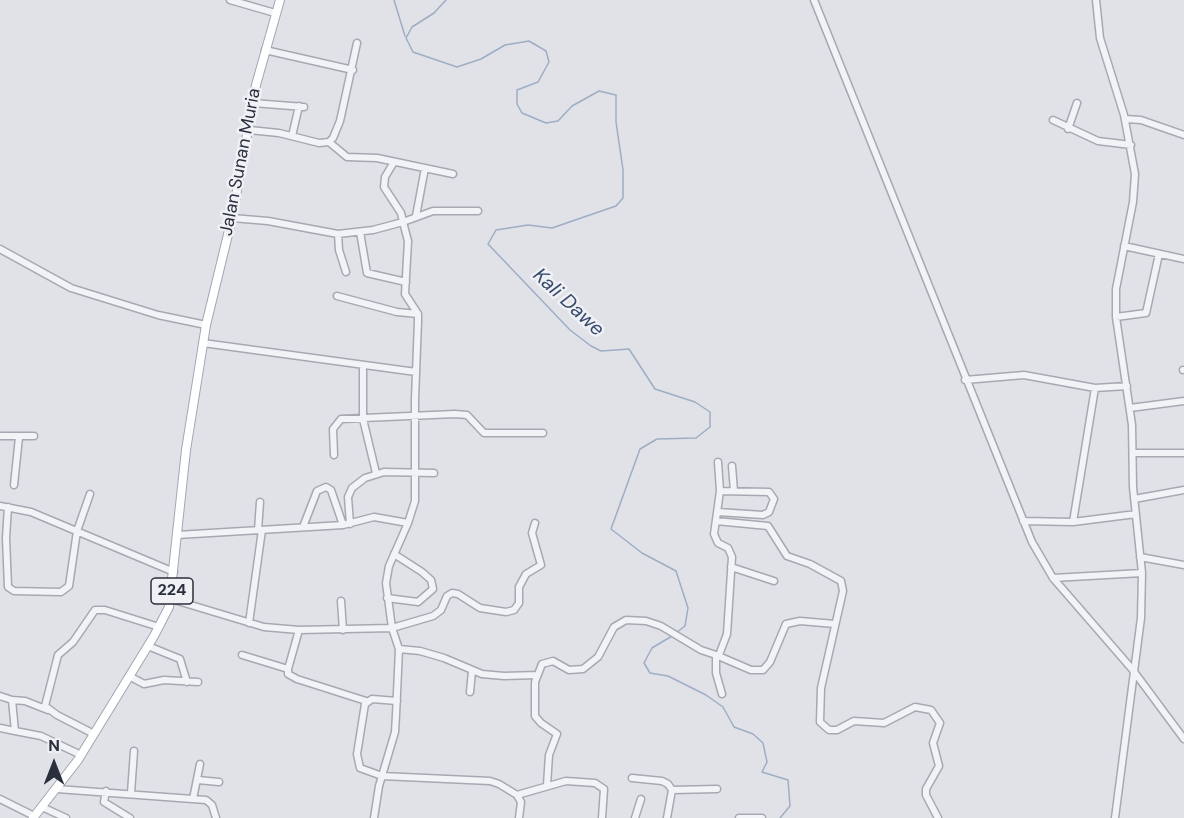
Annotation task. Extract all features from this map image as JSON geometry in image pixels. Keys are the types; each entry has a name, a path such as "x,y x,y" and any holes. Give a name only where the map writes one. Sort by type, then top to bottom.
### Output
{"main road":[{"name":"Jalan Sunan Muria","path":"206,325 232,218 264,50 280,0"},
{"name":"224","path":"33,817 57,789 81,755 159,627 171,598 186,450 206,325"}],"street":[{"path":"230,0 275,13"},
{"path":"814,0 1023,521 1053,578 1132,669 1184,739"},
{"path":"1096,0 1100,38 1125,119 1135,174 1134,193 1116,289 1116,317 1130,408 1134,453 1134,499 1142,573 1141,618 1132,669 1115,818"},
{"path":"249,130 292,135 319,144 329,142 340,121 353,70 357,43"},
{"path":"264,50 353,70"},
{"path":"253,103 302,106 292,135"},
{"path":"1068,129 1077,103"},
{"path":"1125,119 1142,120 1184,135"},
{"path":"1053,120 1068,129 1098,141 1131,146"},
{"path":"329,142 347,157 394,162 453,174"},
{"path":"374,818 382,776 395,732 397,701 399,649 392,628 386,583 394,554 415,501 416,472 418,314 405,294 408,241 401,213 384,187 386,177 394,162"},
{"path":"416,216 425,168"},
{"path":"232,218 268,221 338,234 360,232 403,222 433,211 478,211"},
{"path":"360,232 367,273 406,282"},
{"path":"338,234 339,250 346,272"},
{"path":"1124,246 1184,259"},
{"path":"0,249 71,288 158,315 206,325"},
{"path":"1116,317 1146,313 1159,254"},
{"path":"337,296 397,312 418,314"},
{"path":"203,343 416,372"},
{"path":"363,365 363,419 376,473"},
{"path":"965,380 1024,375 1095,388 1127,386"},
{"path":"1073,522 1095,388"},
{"path":"1130,408 1184,401"},
{"path":"334,455 333,429 337,421 463,414 473,420 478,429 484,433 543,433"},
{"path":"0,436 34,436"},
{"path":"14,485 19,437"},
{"path":"1134,453 1184,453"},
{"path":"718,462 720,491 715,539 731,551 727,634 717,655 717,679 722,694"},
{"path":"732,466 734,491"},
{"path":"346,525 352,488 376,473 434,473"},
{"path":"303,527 317,491 326,488 331,490 346,525"},
{"path":"1134,499 1184,490"},
{"path":"718,512 763,515 772,507 774,499 769,492 720,491"},
{"path":"8,507 3,581 14,591 65,591 71,577 77,531 90,494"},
{"path":"249,623 260,530 260,502"},
{"path":"0,506 31,512 174,572"},
{"path":"1023,521 1073,522 1136,514"},
{"path":"177,536 346,525 383,517 408,523"},
{"path":"716,521 768,526 787,556 810,564 841,581 843,591 821,687 820,722 829,730 837,730 854,721 884,723 915,707 931,710 940,723 933,743 939,766 926,789 926,795 938,818"},
{"path":"171,598 249,623 299,630 392,628 433,616 441,610 447,596 452,593 490,611 514,609 519,603 522,580 526,574 541,565 532,533 534,523"},
{"path":"387,598 417,602 433,589 431,580 394,554"},
{"path":"1140,557 1184,565"},
{"path":"731,567 774,581"},
{"path":"1053,578 1142,573"},
{"path":"341,601 343,630"},
{"path":"48,710 45,700 55,662 94,610 105,610 159,627"},
{"path":"547,785 549,755 557,734 535,716 537,675 539,668 546,662 553,661 573,671 591,664 598,657 609,633 626,620 646,621 669,630 693,645 751,670 763,670 770,662 786,624 800,621 835,624"},
{"path":"299,630 288,674 297,680 366,701 397,701"},
{"path":"148,646 180,659 187,682"},
{"path":"399,649 420,651 444,658 472,671 504,676 537,675"},
{"path":"242,656 288,669"},
{"path":"470,692 472,671"},
{"path":"129,676 144,684 167,680 198,682"},
{"path":"166,688 167,680"},
{"path":"0,696 25,701 48,710 94,734"},
{"path":"12,700 15,731"},
{"path":"366,701 358,761 365,772 382,776 490,781 513,790 517,795 521,802 519,818"},
{"path":"0,728 41,736 81,755"},
{"path":"131,793 134,751"},
{"path":"194,799 200,764"},
{"path":"632,778 662,781 672,790 717,789"},
{"path":"198,780 219,782"},
{"path":"517,795 566,781 600,785 605,793 602,818"},
{"path":"57,789 194,799 210,802 216,818"},
{"path":"667,818 672,790"},
{"path":"106,791 104,802 130,818"},
{"path":"0,799 33,817"},
{"path":"635,818 641,799"},
{"path":"42,807 66,818"},
{"path":"739,818 762,818"}],"waterway":[{"name":"Kali Dawe","path":"394,0 405,36"},
{"name":"Kali Dawe","path":"446,0 434,13 412,27 406,38 413,52 457,67 481,59 505,45 529,41 546,51 549,62 538,82 517,90 517,104 522,113 546,123 558,121 572,106 599,91 616,95 616,122 623,170 623,198 616,206 552,228 528,225 496,230 488,244 570,330 591,346 601,351 629,349 655,389 695,402 710,412 710,427 696,438 657,439 640,449 611,529 642,553 676,571 688,608 685,626 676,633"},
{"name":"Kali Dawe","path":"672,636 652,648 644,663 650,673 668,676 706,695 723,707 734,727 753,734 763,743 767,762 762,772 788,780 790,806 780,818"}]}
